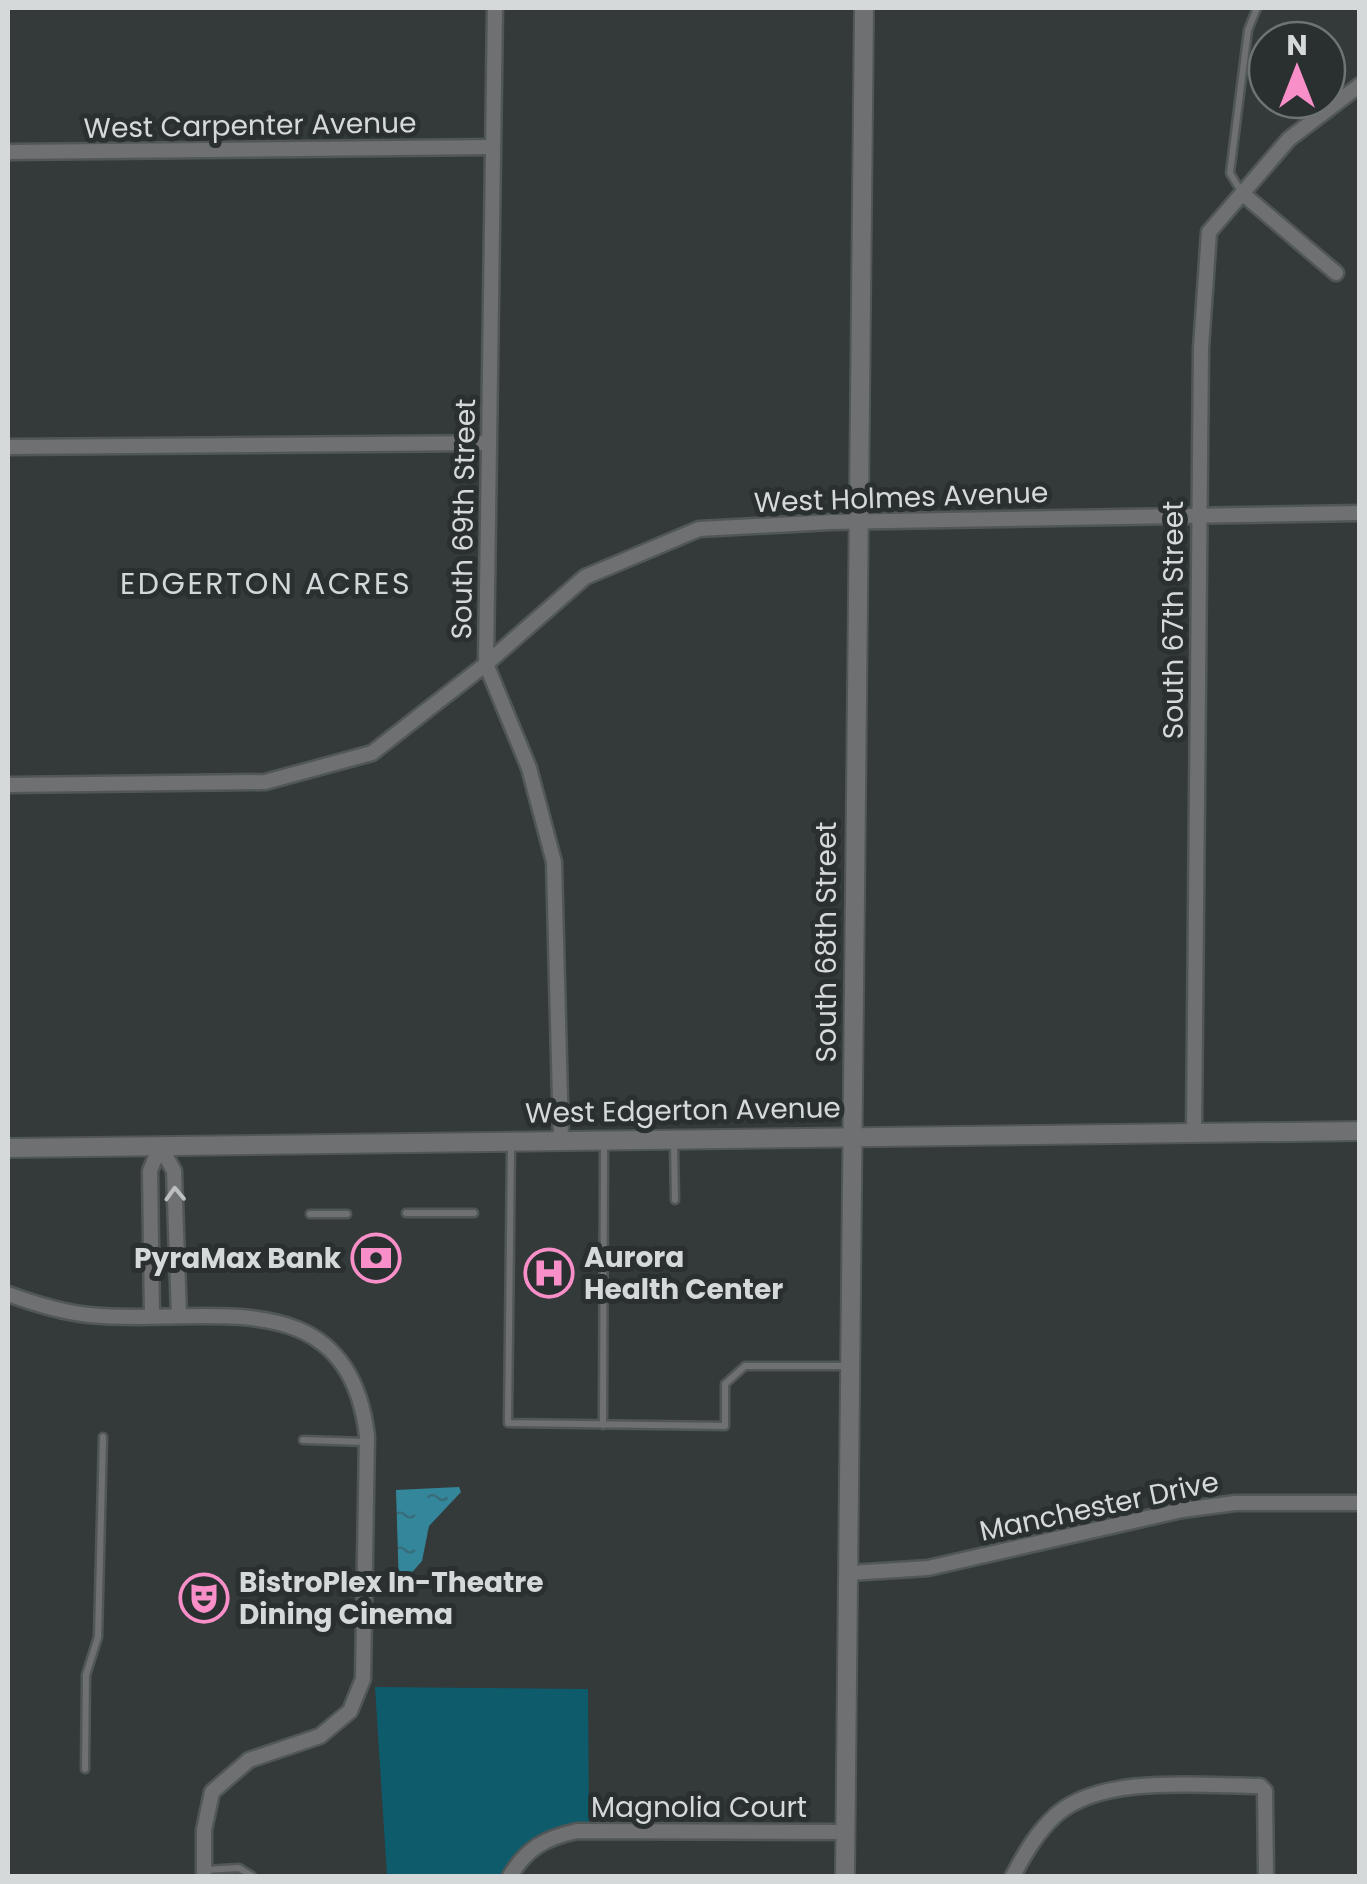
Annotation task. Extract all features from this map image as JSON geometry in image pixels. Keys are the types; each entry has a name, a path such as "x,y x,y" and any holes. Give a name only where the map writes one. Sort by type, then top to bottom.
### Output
{"street":[{"name":"South 69th Street","path":"495,8 486,664 529,768 554,862 561,1140"},
{"name":"South 68th Street","path":"846,1876 855,522 864,8"},
{"name":"South 67th Street","path":"1194,1132 1198,514 1201,348 1209,232 1289,139 1360,85"},
{"name":"West Carpenter Avenue","path":"8,152 493,147"},
{"path":"1243,194 1336,274"},
{"path":"8,448 488,442"},
{"name":"West Holmes Avenue","path":"8,784 265,782 372,754 486,664 585,577 699,529 855,522 1360,513"},
{"name":"West Edgerton Avenue","path":"8,1148 853,1134 1360,1131"},
{"path":"152,1316 150,1171 160,1146"},
{"path":"160,1146 174,1171 179,1316"},
{"path":"8,1294 46,1309 92,1316 256,1316 288,1325 323,1342 348,1374 363,1404 367,1442 364,1679 350,1711 320,1736 250,1760 212,1792 204,1830 204,1873"},
{"name":"Manchester Drive","path":"850,1573 928,1568 1235,1503 1360,1503"},
{"path":"1013,1876 1040,1832 1059,1812 1087,1797 1128,1787 1260,1786 1265,1791 1266,1876"},
{"name":"Magnolia Court","path":"510,1876 534,1846 553,1836 577,1832 846,1832"}],"lane":[{"path":"1243,194 1230,172 1248,30 1257,8"},
{"path":"674,1138 675,1200"},
{"path":"603,1424 604,1139"},
{"path":"512,1140 508,1423 725,1426 725,1384 745,1366 851,1366"},
{"path":"406,1213 474,1212"},
{"path":"310,1214 347,1214"},
{"path":"85,1768 86,1675 98,1637 103,1437"},
{"path":"304,1440 367,1442"},
{"path":"204,1873 239,1868 252,1876"}],"shaded area":[{"path":"375,1687 588,1689 589,1825 537,1838 517,1853 500,1876 387,1876"}],"water":[{"path":"459,1487 461,1492 429,1526 422,1561 399,1587 396,1490"}],"place":[{"name":"PyraMax Bank","path":"376,1258"},
{"name":"Aurora Health Center","path":"549,1273"},
{"name":"BistroPlex In-Theatre Dining Cinema","path":"204,1598"}],"district":[{"name":"EDGERTON ACRES","path":"266,584"}]}
